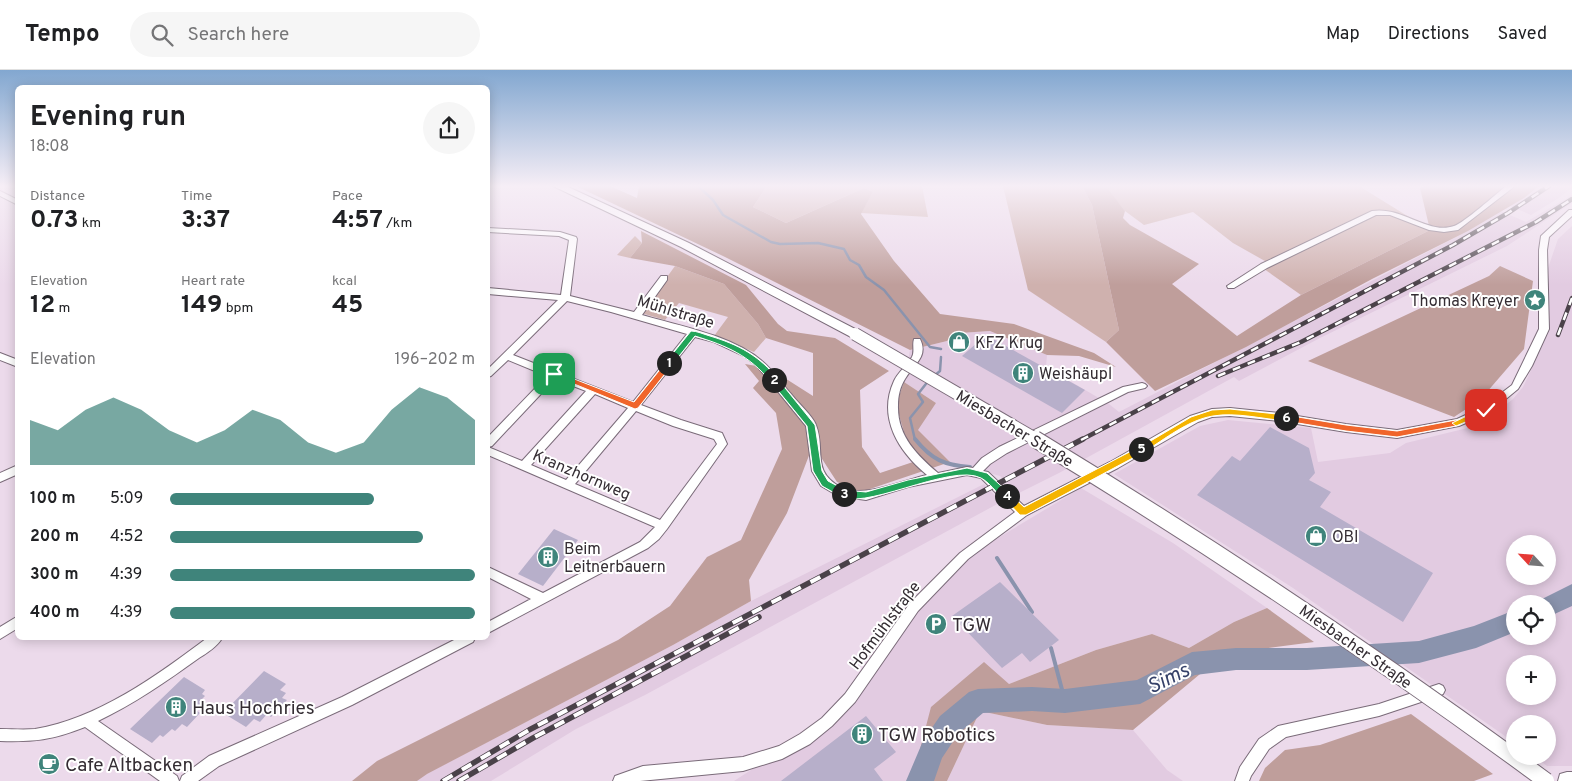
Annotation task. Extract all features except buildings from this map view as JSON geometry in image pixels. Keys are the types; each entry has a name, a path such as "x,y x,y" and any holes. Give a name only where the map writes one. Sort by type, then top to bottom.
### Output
{"main road":[{"name":"Miesbacher Straße","path":"629,219 685,245 855,334 1044,444 1149,508 1385,665 1546,781"},
{"path":"1567,781 1572,781"}],"street":[{"path":"1231,286 1264,266 1359,219"},
{"path":"1408,219 1429,228 1444,230 1458,228 1469,219"},
{"name":"Hofmühlstraße","path":"620,781 643,773 743,764 782,752 805,739 827,722 850,698 920,601 964,556 1023,512 1114,465 1194,419 1212,413 1230,412 1397,434 1448,425 1478,415 1496,404 1515,387 1544,329 1543,250 1545,236 1564,219"},
{"path":"490,230 560,234 574,239 565,298 490,372"},
{"path":"636,316 664,278"},
{"name":"Mühlstraße","path":"490,291 565,298 636,316 717,340 747,354 760,364 811,425 817,471 825,483 842,494 866,496 936,477 967,471 976,472"},
{"path":"568,485 635,406 693,333"},
{"path":"916,341 920,350 899,380 893,400 892,416 894,425 909,453 936,477"},
{"path":"0,356 15,363"},
{"path":"490,627 644,544 655,536 722,444 718,436 506,356"},
{"path":"490,440 554,374"},
{"path":"1023,512 992,482 976,472 986,461 1003,450 1126,389 1142,386"},
{"path":"524,466 593,390"},
{"name":"Kranzhornweg","path":"490,452 663,526"},
{"path":"0,478 15,470"},
{"path":"490,573 544,599"},
{"path":"0,634 15,623"},
{"path":"0,735 35,736 63,729 86,720 151,683 213,640"},
{"path":"187,781 214,761 347,701 465,640"},
{"path":"1242,781 1245,772 1264,744 1283,731 1379,710 1439,690"},
{"path":"86,720 172,781"}],"shaded area":[{"path":"646,219 778,219 786,223 795,219 865,219 894,261 940,314 1014,324 1094,353 1116,367 1079,356 1047,355 990,331 960,333 947,341 910,350"},
{"path":"778,219 795,219 786,223"},
{"path":"1011,219 1095,219 1119,330 1106,342 1028,290"},
{"path":"1095,219 1124,219 1130,225 1199,264 1172,284 1237,336 1301,295 1430,230 1427,219 1488,219 1246,347 1155,391 1106,342 1119,330"},
{"path":"1136,219 1166,219 1144,225"},
{"path":"1202,219 1413,219 1430,230 1301,295 1264,269 1272,265 1233,243"},
{"path":"1488,219 1520,219 1526,222 1531,219 1548,219 1507,246 1320,338 1239,381 1234,377 1019,493 1000,476 950,462 917,430 936,403 904,382 910,350 947,341 960,333 990,331 1047,355 1046,367 1109,404 1119,412"},
{"path":"1572,226 1572,766 1546,765 1556,765 1556,715 1506,715 1506,737 1293,588 1114,474 1200,426 1228,420 1311,428 1318,462 1390,453 1406,443 1480,425 1513,399 1523,387 1550,330 1548,268 1558,239"},
{"path":"641,231 746,285 778,324 787,331 835,338 889,371 860,390 862,447 880,473 913,462 896,405 904,382 936,403 918,430 950,462 861,492 837,482 813,445 787,513 749,580 751,601 673,645 417,781 352,781 377,761 618,640 670,606 707,557 741,540 782,449 776,413 753,388 759,381 745,364 769,368 813,396 813,353 766,338 758,324 724,284 675,266 630,258 642,243"},
{"path":"635,236 642,243 630,258 617,255"},
{"path":"675,266 724,284 758,324 766,338 754,352 714,336 728,317 679,303 665,320 641,313"},
{"path":"1500,266 1533,281 1524,349 1480,400 1454,417 1308,361 1489,276"},
{"path":"984,484 1001,502 645,695 576,729 491,781 417,781 426,774 673,645 751,601"},
{"path":"1081,488 1173,543 1267,608 1234,622 1189,648 1152,634 1096,650 1009,684 919,753 908,781 734,781 830,719 871,660 968,556"},
{"path":"1267,608 1314,642 1224,654 1133,730 1047,725 980,711 947,781 908,781 919,753 931,707 984,662 1009,684 1096,650 1152,634 1189,648 1234,622"},
{"path":"980,711 1047,725 1133,730 1167,770 1183,781 947,781"},
{"path":"1411,714 1493,774 1474,781 1259,781 1265,768 1285,750 1320,745"}],"waterway":[{"path":"730,219 771,242 780,244 818,243 844,249 850,260 859,265 866,277 884,290 930,347 941,349"},
{"path":"934,376 940,371 941,357"},
{"path":"915,440 910,418 923,402 918,394 929,380"},
{"path":"915,439 933,457 953,465 970,467"},
{"path":"997,558 1032,612"},
{"name":"Sims","path":"1556,603 1572,594"},
{"name":"Sims","path":"920,781 932,750 949,725 978,701 1032,699 1065,701 1140,692 1192,664 1236,659 1307,659 1419,652 1476,637 1506,625"},
{"path":"1051,648 1065,701"}],"railway":[{"path":"1081,440 1453,245 1497,219"},
{"path":"1218,376 1301,342 1540,219"},
{"path":"1558,335 1572,298"},
{"path":"443,781 529,730 1083,439"},
{"path":"459,781 533,738 759,617"}],"place":[{"name":"Thomas Kreyer","path":"1535,300"},
{"name":"KFZ Krug","path":"959,342"},
{"name":"Weishäupl","path":"1023,373"},
{"name":"OBI","path":"1316,536"},
{"name":"Beim Leitnerbauern","path":"548,557"},
{"name":"TGW","path":"936,624"},
{"name":"Haus Hochries","path":"176,707"},
{"name":"TGW Robotics","path":"862,734"},
{"name":"Cafe Altbacken","path":"49,764"}],"route":[{"path":"554,374 635,406 693,333 717,340 747,354 760,364 805,416 811,425 817,471 825,483 833,489 842,494 866,496 908,483 955,472 976,472 984,475 1023,512 1114,465 1194,419 1212,413 1230,412 1278,417 1397,434 1448,425 1466,420 1486,410"}]}
